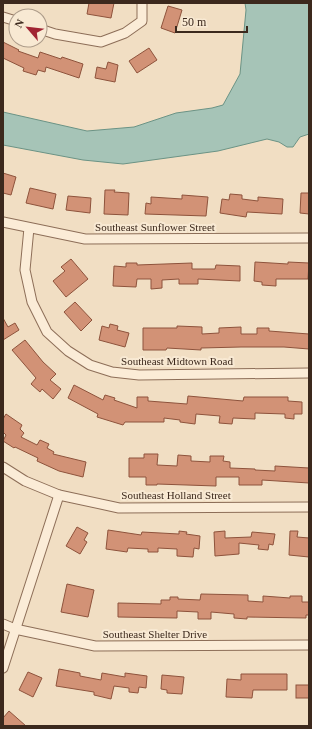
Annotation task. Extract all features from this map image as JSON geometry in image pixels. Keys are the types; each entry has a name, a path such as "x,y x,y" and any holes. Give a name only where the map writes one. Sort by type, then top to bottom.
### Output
{"street":[{"path":"48,32 101,42 125,33 142,21 142,3"},
{"name":"Southeast Sunflower Street","path":"3,222 85,239 309,238"},
{"name":"Southeast Midtown Road","path":"29,228 25,270 32,302 47,332 68,351 90,365 112,372 140,375 309,373"},
{"name":"Southeast Holland Street","path":"3,467 25,482 59,495 119,508 309,507"},
{"path":"3,668 59,495"},
{"name":"Southeast Shelter Drive","path":"3,624 15,630 95,646 309,645"}],"shaded area":[{"path":"245,3 309,3 309,134 300,137 293,147 287,147 279,142 267,139 218,151 123,164 83,160 3,145 3,112 87,131 134,127 176,113 223,105 240,74 246,10"}],"building":[{"path":"89,3 114,3 111,18 87,14"},
{"path":"168,6 182,10 175,33 161,28"},
{"path":"3,42 8,44 8,48 15,48 19,50 18,51 38,58 40,52 83,64 79,78 46,67 45,72 38,70 36,75 23,71 24,68 3,58"},
{"path":"149,48 157,60 137,73 129,61"},
{"path":"108,62 118,65 115,82 95,78 97,67 106,69"},
{"path":"3,173 16,177 11,195 3,193"},
{"path":"30,188 56,194 53,209 26,203"},
{"path":"105,190 115,190 114,192 129,193 128,215 104,214"},
{"path":"301,193 309,193 309,214 300,213"},
{"path":"230,194 242,195 242,199 258,201 258,197 283,199 282,214 247,212 246,217 220,213 222,199 229,200"},
{"path":"182,195 208,197 206,216 145,214 146,203 151,204 151,197 182,199"},
{"path":"68,196 91,198 90,213 66,210"},
{"path":"71,259 88,279 66,297 53,281 65,271 61,267"},
{"path":"255,262 288,264 288,262 309,263 308,279 276,279 276,286 262,285 262,282 254,281"},
{"path":"126,263 137,263 137,265 192,263 192,269 215,269 216,265 240,266 240,281 198,279 198,284 179,284 179,279 162,280 162,288 151,289 151,279 137,279 136,287 113,286 114,266 126,267"},
{"path":"75,302 92,320 81,331 64,312"},
{"path":"3,318 8,327 15,323 19,330 3,340"},
{"path":"110,324 118,326 117,330 129,333 125,347 99,340 102,326 109,328"},
{"path":"177,326 202,327 202,334 219,333 219,328 241,327 241,334 257,334 257,328 269,328 269,331 309,334 309,349 284,347 241,347 201,348 201,350 167,348 166,350 143,350 143,328 177,328"},
{"path":"25,340 43,362 56,374 50,380 61,389 53,399 42,389 40,392 31,384 36,378 12,350"},
{"path":"74,385 103,400 105,395 115,398 114,400 137,408 137,397 148,397 148,401 187,404 188,396 243,401 244,397 288,397 288,401 302,402 302,414 294,414 294,419 285,418 285,414 255,413 255,419 233,418 232,424 219,423 220,416 196,414 195,424 164,418 164,422 125,422 123,425 97,417 98,414 68,398"},
{"path":"6,414 22,425 20,429 24,433 21,437 37,445 40,440 49,444 47,448 54,452 53,454 86,462 83,477 59,471 37,461 38,458 15,447 14,448 3,441 6,435 3,432 3,419"},
{"path":"144,454 158,454 157,465 177,466 178,455 191,456 191,461 210,462 210,456 224,456 223,461 230,462 230,468 275,471 275,466 309,468 309,483 262,480 262,485 239,485 239,477 216,477 216,486 146,485 146,477 129,477 129,458 144,458"},
{"path":"77,527 88,533 84,540 87,542 80,554 66,546"},
{"path":"108,530 141,535 142,532 179,534 179,531 187,532 186,534 200,536 199,549 194,548 193,557 177,556 177,549 158,548 158,552 148,552 148,549 128,548 127,552 106,549"},
{"path":"225,531 225,538 251,537 252,532 275,534 273,545 269,544 268,550 258,549 259,545 239,543 239,554 215,556 214,532"},
{"path":"290,531 298,531 297,537 309,538 309,557 289,555"},
{"path":"67,584 94,590 88,617 61,612"},
{"path":"201,594 248,595 248,601 263,602 263,596 290,598 290,596 302,596 302,602 309,602 309,615 306,615 306,618 247,617 247,619 234,618 234,614 211,612 211,619 198,619 198,612 177,611 177,618 118,617 118,603 161,604 161,600 170,600 170,597 200,600"},
{"path":"59,669 80,673 80,676 101,680 102,673 125,677 125,673 147,676 146,688 139,687 138,693 129,692 129,688 114,686 111,699 94,695 94,692 56,686"},
{"path":"28,672 42,678 33,697 19,690"},
{"path":"241,674 287,674 287,690 253,690 252,698 226,697 227,679 241,680"},
{"path":"162,675 184,677 182,694 167,693 167,690 161,689"},
{"path":"296,685 309,685 309,698 296,698"},
{"path":"9,711 26,726 3,726 3,718"}]}
